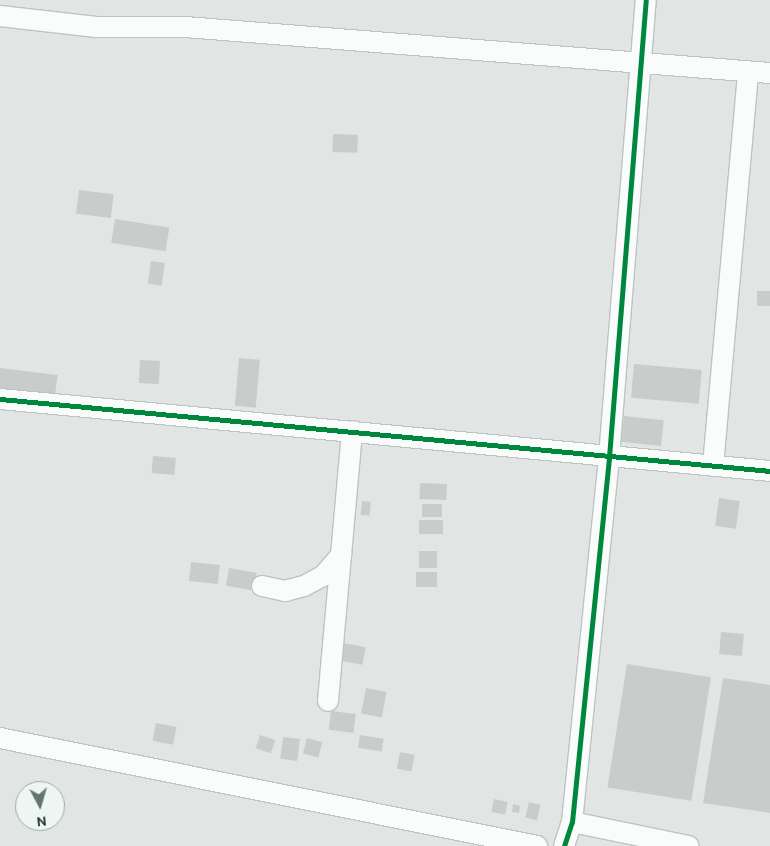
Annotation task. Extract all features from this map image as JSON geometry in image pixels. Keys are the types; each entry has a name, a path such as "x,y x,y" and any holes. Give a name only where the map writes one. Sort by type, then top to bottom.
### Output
{"street":[{"path":"564,846 572,822 609,457 646,0"},
{"path":"0,16 96,27 186,27 538,58 642,62 770,73"},
{"path":"713,466 748,72"},
{"path":"0,399 770,471"},
{"path":"328,701 352,431"},
{"path":"262,586 285,591 304,586 322,576 341,555"},
{"path":"0,738 538,846"},
{"path":"572,822 689,846"}],"building":[{"path":"333,134 358,135 357,153 332,152"},
{"path":"79,190 114,194 111,218 76,214"},
{"path":"115,219 169,228 166,251 111,243"},
{"path":"151,261 165,263 162,286 148,284"},
{"path":"757,291 770,291 770,306 757,306"},
{"path":"239,358 260,360 256,408 235,406"},
{"path":"140,360 160,361 159,384 139,383"},
{"path":"634,364 702,370 699,404 631,398"},
{"path":"0,368 58,375 55,397 0,390"},
{"path":"624,416 664,420 661,446 621,442"},
{"path":"153,456 176,458 174,475 152,473"},
{"path":"420,483 447,484 446,500 419,499"},
{"path":"719,498 740,501 736,529 715,526"},
{"path":"362,501 371,502 369,516 361,515"},
{"path":"422,504 442,504 442,517 422,517"},
{"path":"419,520 443,520 443,534 419,534"},
{"path":"419,551 437,551 437,568 419,568"},
{"path":"191,562 220,565 218,584 189,581"},
{"path":"229,568 257,573 253,591 226,586"},
{"path":"416,572 437,572 437,587 416,587"},
{"path":"721,632 744,634 742,656 719,654"},
{"path":"343,643 366,647 363,665 340,661"},
{"path":"627,664 711,677 691,801 607,787"},
{"path":"723,678 770,685 770,813 703,803"},
{"path":"366,688 387,692 382,718 361,714"},
{"path":"331,711 356,714 353,733 329,730"},
{"path":"156,723 177,727 173,745 153,741"},
{"path":"260,735 275,740 271,753 256,748"},
{"path":"360,735 384,739 382,752 358,748"},
{"path":"283,737 300,739 297,761 280,759"},
{"path":"307,738 322,742 318,758 303,753"},
{"path":"400,752 415,755 411,772 397,769"},
{"path":"494,799 508,802 505,815 491,812"},
{"path":"529,802 541,805 537,820 525,818"},
{"path":"513,804 520,806 519,813 512,812"}],"cycle path":[{"path":"564,846 572,822 609,457 646,0"},
{"path":"0,399 770,471"}]}
